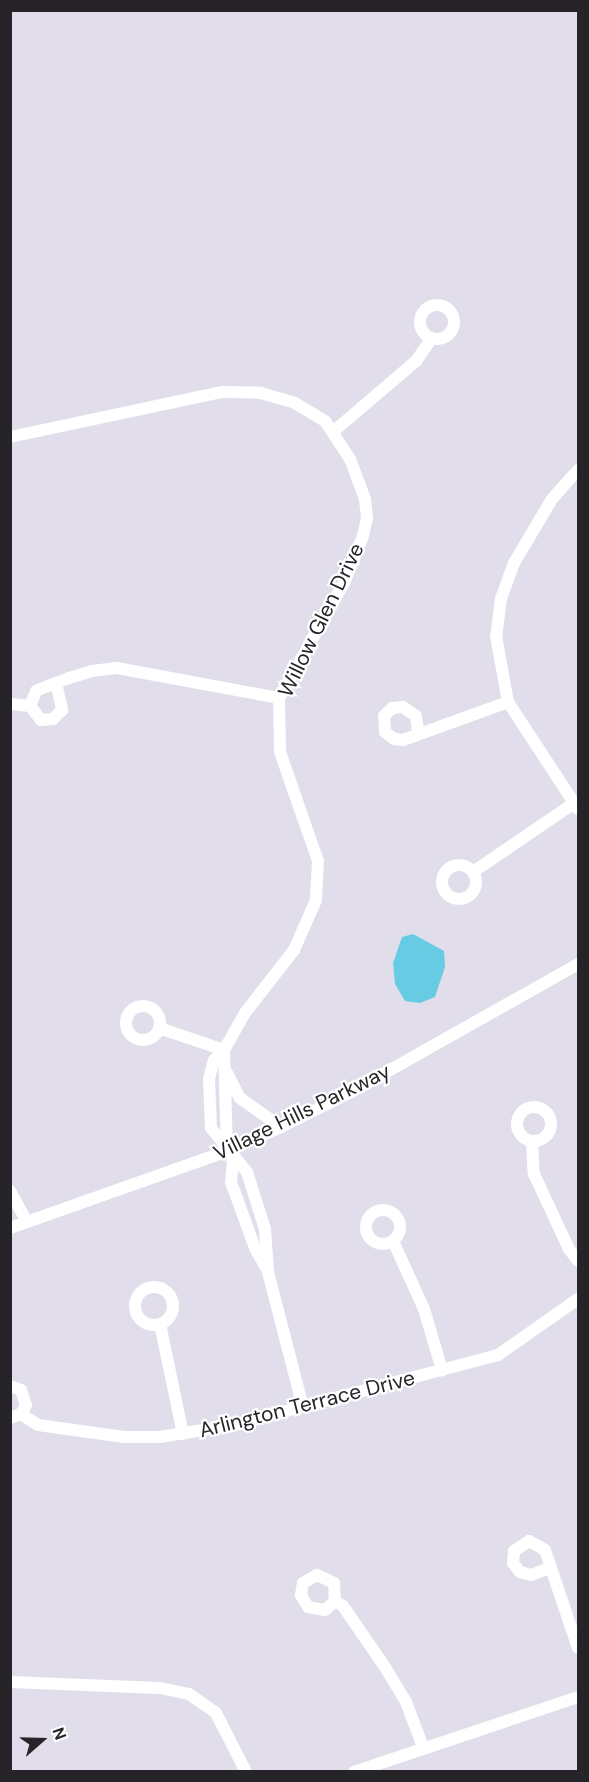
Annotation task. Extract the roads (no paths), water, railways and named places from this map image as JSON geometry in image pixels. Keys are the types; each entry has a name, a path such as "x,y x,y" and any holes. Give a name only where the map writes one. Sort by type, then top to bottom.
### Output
{"street":[{"path":"334,431 416,360 432,338"},
{"name":"Willow Glen Drive","path":"10,437 243,390 296,403 334,431 355,471 367,518 345,581 279,698 280,752 318,861 316,900 294,950 245,1013 224,1050 214,1060 209,1079 208,1114 213,1134 247,1172 265,1229 268,1272"},
{"path":"473,872 576,806 508,702 496,636 501,598 525,541 552,499 579,470"},
{"path":"30,706 36,691 56,683 92,671 126,669 279,698"},
{"path":"10,704 30,706 41,720 59,715 63,704 56,683"},
{"path":"414,735 508,702"},
{"name":"Village Hills Parkway","path":"10,1228 26,1220 230,1155 351,1092 579,964"},
{"path":"159,1028 224,1050 227,1072 231,1182 255,1248 268,1272 303,1407"},
{"path":"227,1072 240,1098 281,1127"},
{"path":"532,1141 534,1174 569,1249 579,1261"},
{"path":"10,1191 26,1220"},
{"path":"393,1241 424,1309 442,1370"},
{"name":"Arlington Terrace Drive","path":"10,1386 24,1394 26,1405 16,1416 38,1425 133,1437 183,1434 303,1407 498,1355 579,1299"},
{"path":"160,1324 183,1434"},
{"path":"550,1568 531,1575 520,1572 513,1563 514,1551 523,1543 535,1542 545,1550 579,1648"},
{"path":"335,1601 343,1606 385,1667 406,1702 423,1747"},
{"path":"10,1682 160,1688 189,1694 216,1713 224,1724 246,1772"},
{"path":"354,1772 423,1747 579,1697"}],"water":[{"path":"413,934 444,951 445,967 435,997 420,1003 405,1001 395,984 393,963 402,937"}]}
